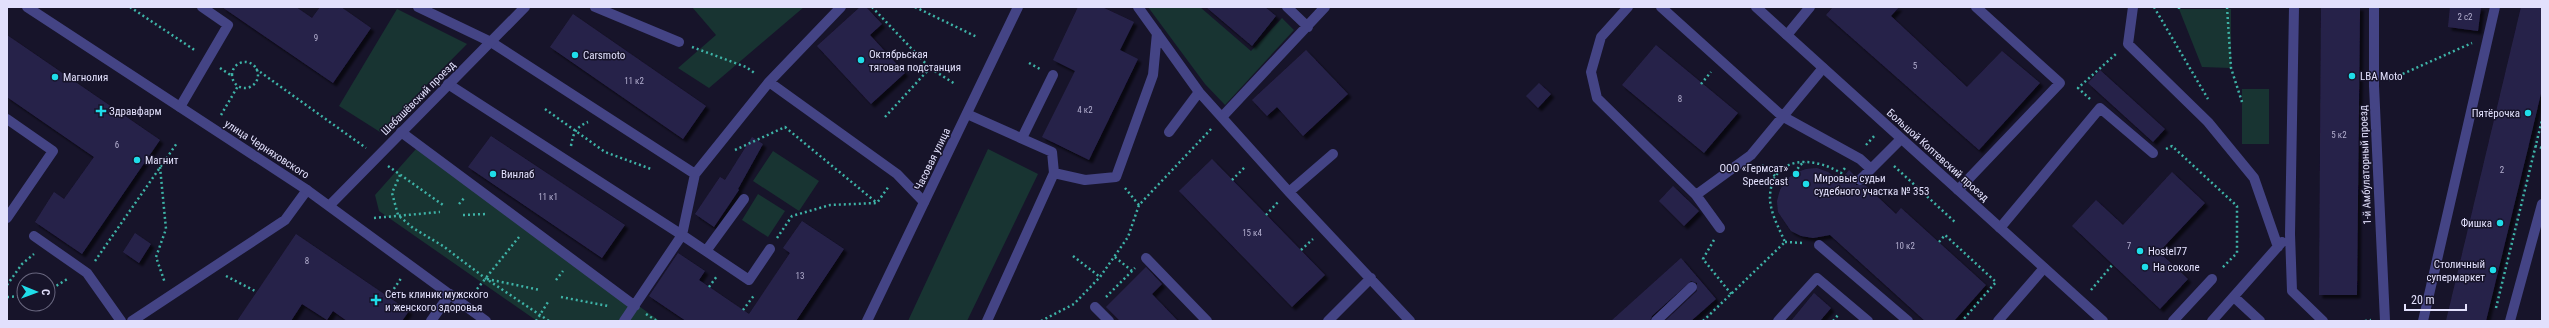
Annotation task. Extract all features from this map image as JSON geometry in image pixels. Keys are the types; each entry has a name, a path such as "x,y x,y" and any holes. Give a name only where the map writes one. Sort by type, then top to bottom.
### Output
{"street":[{"name":"улица Черняховского","path":"27,7 307,190 486,321"},
{"path":"180,107 209,60 228,25 202,7"},
{"path":"418,7 491,42 695,174"},
{"name":"Шебашёвский проезд","path":"329,206 525,7"},
{"path":"595,7 679,42"},
{"path":"624,321 682,236 695,174 769,82 841,7"},
{"name":"Часовая улица","path":"867,321 1018,7"},
{"path":"1138,7 1200,92 1288,192 1371,278 1410,321"},
{"path":"1287,7 1308,27"},
{"path":"1222,117 1308,27 1325,7"},
{"path":"1628,7 1601,37 1591,72 1597,98 1696,195 1720,228"},
{"path":"1661,7 1782,116 1856,157 1871,169"},
{"name":"Большой Коптевский проезд","path":"1756,7 2103,321"},
{"path":"1787,35 1810,7"},
{"path":"1958,190 2060,83 1976,7"},
{"path":"2133,7 2128,44 2208,122 2254,178 2278,247"},
{"path":"2294,7 2290,234 2292,291 2323,321"},
{"name":"1-й Амбулаторный проезд","path":"2374,7 2374,86 2385,321"},
{"path":"2423,321 2495,7"},
{"path":"1054,173 1085,180 1116,177 1153,76 1157,33"},
{"path":"1696,195 1751,155 1782,116 1824,68"},
{"path":"1022,138 1053,75"},
{"path":"769,82 897,174 924,202"},
{"path":"448,84 749,280 770,249"},
{"path":"1169,132 1200,92"},
{"path":"2000,228 2100,108 2153,153"},
{"path":"967,114 1052,152 1054,173 987,321"},
{"path":"7,119 53,151 7,218"},
{"path":"401,132 635,306"},
{"path":"1860,180 1901,139"},
{"path":"1288,192 1333,154"},
{"path":"132,321 285,220 307,190"},
{"path":"706,252 744,199"},
{"path":"2510,321 2542,204"},
{"path":"2212,321 2290,234"},
{"path":"34,236 87,273 121,321"},
{"path":"1819,245 1908,321"},
{"path":"1146,258 1207,321"},
{"path":"1998,321 2044,268"},
{"path":"1328,321 1371,278"},
{"path":"1778,321 1817,278 1868,321"},
{"path":"2173,321 2212,279"},
{"path":"1656,321 1692,288"},
{"path":"431,321 450,294"},
{"path":"2234,297 2260,321"},
{"path":"1095,307 1109,321"}],"path":[{"path":"130,7 232,76 238,86 246,88 254,84 258,77 256,69"},
{"path":"872,7 930,68 955,84"},
{"path":"914,7 977,37"},
{"path":"2154,7 2210,103"},
{"path":"2227,7 2231,68 2242,102"},
{"path":"2374,86 2489,36"},
{"path":"679,42 746,67 769,82"},
{"path":"2100,108 2078,88 2098,68 2128,44"},
{"path":"232,76 234,67 241,63 250,63 256,69 369,150"},
{"path":"885,117 930,68"},
{"path":"221,115 238,86"},
{"path":"544,109 604,152 651,169"},
{"path":"570,163 572,135 578,126 606,115"},
{"path":"1041,321 1074,304 1100,277 1128,237 1139,205 1222,117"},
{"path":"2494,315 2542,120"},
{"path":"730,152 785,127 877,203"},
{"path":"1785,242 1772,207 1770,195 1775,176 1792,163 1807,161 1830,166 1841,173 1880,129"},
{"path":"56,285 69,278 87,273 177,143"},
{"path":"2153,153 2172,146 2237,206 2237,252 2212,279"},
{"path":"2536,146 2542,148"},
{"path":"1232,180 1256,155"},
{"path":"1795,173 1800,164 1807,161"},
{"path":"1890,163 1956,223"},
{"path":"160,166 166,229 156,258 169,296"},
{"path":"387,166 443,205"},
{"path":"877,203 897,174"},
{"path":"400,175 392,193 398,215 413,228 443,246 485,278 549,321"},
{"path":"1116,177 1139,205"},
{"path":"770,249 792,216 830,205 877,203"},
{"path":"374,218 440,212"},
{"path":"477,290 485,278 528,226"},
{"path":"1720,228 1703,259 1732,295"},
{"path":"1939,242 1945,235 1996,282 1962,321"},
{"path":"1785,242 1819,245"},
{"path":"1703,321 1732,295 1785,242"},
{"path":"7,285 22,264 46,244"},
{"path":"1073,256 1100,277"},
{"path":"1115,256 1132,271"},
{"path":"1095,307 1146,258"},
{"path":"2082,302 2113,264"},
{"path":"211,268 256,292"},
{"path":"485,278 540,290"},
{"path":"561,297 601,306 635,306"},
{"path":"536,321 548,302"}],"green space":[{"path":"692,7 804,7 709,88 678,68 716,35"},
{"path":"1148,7 1200,7 1251,51 1282,18 1294,30 1225,105 1205,84"},
{"path":"397,9 467,44 380,132 339,106"},
{"path":"2179,9 2231,9 2231,68 2202,67"},
{"path":"2242,89 2269,89 2269,144 2242,144"},
{"path":"416,149 660,321 537,321 379,211 375,195"},
{"path":"988,149 1038,174 967,321 908,321"},
{"path":"773,151 819,181 799,211 753,181"},
{"path":"758,194 785,211 768,237 742,220"}],"building":[{"path":"222,7 296,7 312,18 320,7 341,7 371,28 333,83"},
{"name":"Октябрьская тяговая подстанция","path":"860,7 866,7 882,24 870,35 905,73 871,104 817,46"},
{"path":"1078,7 1102,7 1134,22 1120,50 1138,59 1089,160 1042,137 1075,71 1053,60"},
{"path":"1206,7 1265,7 1276,16 1252,46"},
{"path":"1833,7 1899,7 1891,16 1967,87 2002,51 2040,83 1979,150 1826,15"},
{"path":"2321,7 2360,7 2357,295 2319,295"},
{"path":"2450,7 2481,7 2478,31 2448,27"},
{"path":"2521,7 2542,7 2542,89 2529,144 2486,321 2446,321"},
{"path":"573,14 706,106 683,139 550,47"},
{"path":"7,35 160,140 82,254 35,222 54,192 64,199 94,157 7,97"},
{"path":"1656,45 1738,113 1704,153 1622,85"},
{"path":"1306,50 1348,94 1303,136 1277,107 1267,116 1252,100"},
{"path":"2100,70 2165,129 2153,142 2088,83"},
{"path":"1539,83 1551,94 1538,108 1526,96"},
{"path":"491,136 625,225 602,258 468,167"},
{"path":"752,137 763,144 738,189 739,190 714,227 695,214 720,177 725,180"},
{"path":"1212,159 1325,275 1292,307 1179,191"},
{"path":"1817,168 1828,172 1840,181 1849,170 1855,176 1856,185 1865,185 1896,214 1901,208 1986,285 1954,321 1925,321 1830,235 1813,238 1801,236 1791,231 1778,212 1777,201 1780,190 1786,180 1795,173 1806,169"},
{"path":"2172,172 2205,203 2159,252 2188,279 2160,309 2072,226 2096,200 2123,225"},
{"path":"1673,186 1699,211 1684,226 1659,201"},
{"path":"802,221 844,249 796,321 686,321 649,296 678,253 705,271 699,280 749,314 790,253 783,248"},
{"path":"135,233 151,244 139,263 123,252"},
{"path":"296,234 409,311 402,321 347,321 333,311 327,320 302,304 291,321 237,321"},
{"path":"1681,258 1716,299 1691,321 1665,321 1697,291 1697,283 1691,281 1652,316 1650,321 1611,321"},
{"path":"1146,267 1162,284 1152,294 1178,321 1120,321 1106,307"},
{"path":"1814,293 1831,308 1820,321 1791,321"}],"place":[{"name":"Carsmoto","path":"575,55"},
{"name":"Октябрьская тяговая подстанция","path":"861,60"},
{"name":"LBA Moto","path":"2352,76"},
{"name":"Магнолия","path":"55,77"},
{"name":"Здравфарм","path":"101,111"},
{"name":"Пятёрочка","path":"2528,113"},
{"name":"Магнит","path":"137,160"},
{"name":"Винлаб","path":"493,174"},
{"name":"ООО «Гермсат» Speedcast","path":"1796,174"},
{"name":"Мировые судьи судебного участка № 353","path":"1806,184"},
{"name":"Фишка","path":"2500,223"},
{"name":"Hostel77","path":"2140,251"},
{"name":"На соколе","path":"2145,267"},
{"name":"Столичный супермаркет","path":"2493,270"},
{"name":"Сеть клиник мужского и женского здоровья","path":"376,300"}]}
